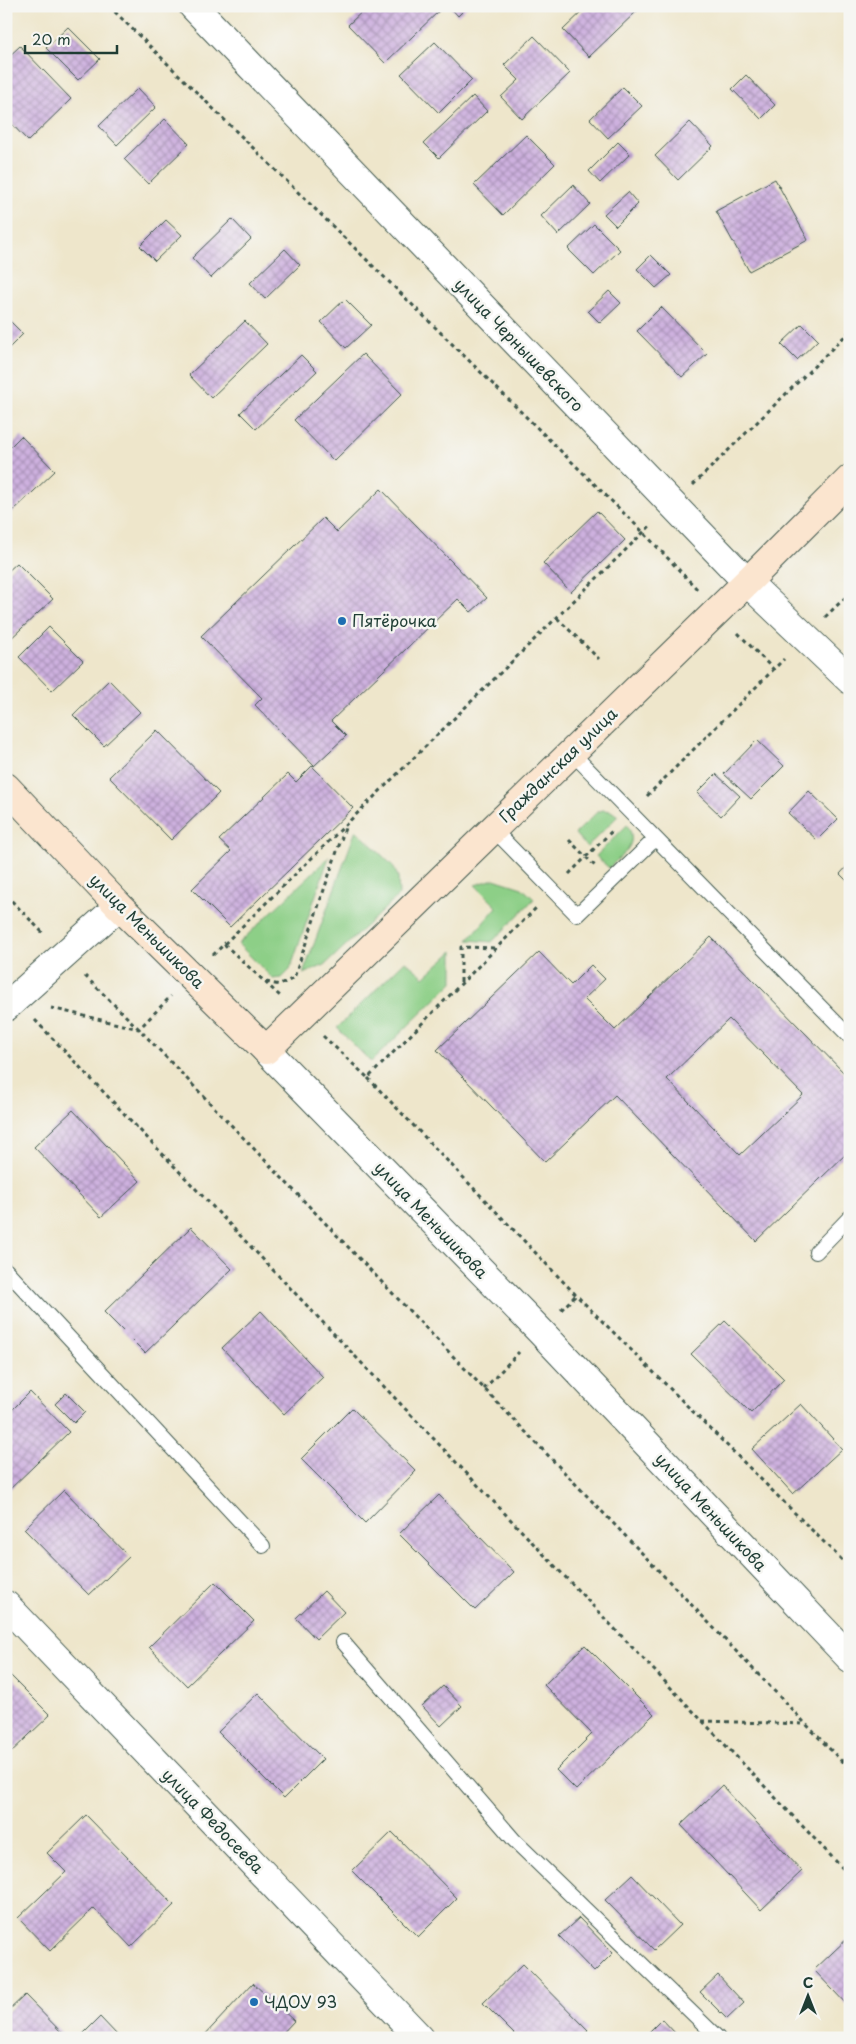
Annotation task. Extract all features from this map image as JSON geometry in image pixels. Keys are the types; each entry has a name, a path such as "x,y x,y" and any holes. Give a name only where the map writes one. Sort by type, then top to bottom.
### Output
{"main road":[{"name":"Гражданская улица","path":"266,1050 747,582 850,479"},
{"name":"улица Меньшикова","path":"6,787 119,906 266,1050"}],"street":[{"name":"улица Чернышевского","path":"193,6 747,582 850,680"},
{"path":"10,1003 119,906"},
{"name":"улица Меньшикова","path":"266,1050 540,1331 850,1658"},
{"name":"улица Федосеева","path":"6,1605 420,2038"}],"lane":[{"path":"572,753 850,1037"},
{"path":"493,830 577,915 655,839"},
{"path":"816,1252 850,1217"},
{"path":"6,1270 263,1546"},
{"path":"343,1642 514,1840 718,2038"}],"path":[{"path":"109,6 643,532 774,670"},
{"path":"139,1029 191,975 850,331"},
{"path":"557,618 599,659"},
{"path":"265,982 280,985 294,978 347,824"},
{"path":"569,840 611,882"},
{"path":"6,895 139,1029 850,1770"},
{"path":"461,983 461,947 496,948"},
{"path":"10,1003 139,1029"},
{"path":"10,1003 850,1876"},
{"path":"368,1078 576,1295 850,1568"},
{"path":"702,1721 806,1724"},
{"path":"842,1762 850,1754"}],"green space":[{"path":"603,810 611,811 618,816 587,847 575,834 597,812"},
{"path":"627,825 632,838 628,849 609,868 596,856"},
{"path":"356,830 393,866 398,877 399,895 325,965 303,974"},
{"path":"329,857 290,970 282,978 273,979 238,944"},
{"path":"494,879 522,888 534,899 492,942 468,940 497,907 475,885"},
{"path":"453,951 453,982 371,1062 337,1028 405,961 424,977"}],"building":[{"path":"368,6 440,6 442,8 385,63 348,25"},
{"path":"449,6 468,6 458,16"},
{"path":"588,6 639,6 640,8 589,57 563,30"},
{"path":"68,27 100,59 78,80 46,48"},
{"path":"534,36 570,73 522,119 501,97 519,80 504,65"},
{"path":"435,42 472,80 439,113 401,74"},
{"path":"20,46 71,99 28,141 6,118 6,59"},
{"path":"746,75 775,105 761,119 732,89"},
{"path":"623,87 642,106 608,138 590,119"},
{"path":"138,88 156,107 117,145 99,126"},
{"path":"473,96 487,111 439,158 424,143"},
{"path":"165,119 189,144 148,184 124,159"},
{"path":"690,122 713,146 678,180 655,156"},
{"path":"526,135 555,164 503,215 474,185"},
{"path":"618,142 630,154 600,183 589,171"},
{"path":"775,179 808,240 749,271 716,211"},
{"path":"573,185 590,204 558,235 541,216"},
{"path":"628,192 638,204 616,226 604,214"},
{"path":"232,219 251,239 211,278 192,258"},
{"path":"166,220 182,235 155,261 140,246"},
{"path":"594,224 620,250 594,275 568,249"},
{"path":"285,249 300,265 265,299 250,283"},
{"path":"651,255 671,275 656,288 637,269"},
{"path":"609,291 621,303 600,323 588,311"},
{"path":"345,299 371,325 346,348 321,322"},
{"path":"661,307 707,354 682,377 637,331"},
{"path":"6,317 23,334 6,351"},
{"path":"245,321 267,344 211,398 189,375"},
{"path":"802,324 818,340 797,360 781,344"},
{"path":"363,354 402,394 334,461 294,420"},
{"path":"301,355 317,371 256,429 240,413"},
{"path":"21,436 55,471 12,512 6,506 6,451"},
{"path":"381,489 487,598 471,612 458,599 331,721 346,736 314,766 255,705 262,698 201,636 323,518 337,532"},
{"path":"597,511 625,540 571,592 543,563"},
{"path":"17,563 53,599 6,643 6,573"},
{"path":"49,627 83,661 52,691 19,657"},
{"path":"109,680 140,712 104,746 73,715"},
{"path":"157,730 219,793 171,840 109,777"},
{"path":"757,740 784,766 751,799 724,774"},
{"path":"312,766 353,808 230,927 192,889 231,851 219,840 288,774 296,782"},
{"path":"716,774 740,796 721,816 697,793"},
{"path":"809,791 838,819 817,840 788,813"},
{"path":"850,863 850,884 840,874"},
{"path":"711,937 850,1079 850,1150 756,1241 615,1095 545,1162 437,1050 539,952 571,985 591,965 605,979 584,999 615,1030","holes":["729,1019 803,1095 740,1155 667,1079"]},
{"path":"73,1110 140,1181 101,1217 34,1147"},
{"path":"191,1227 232,1269 145,1353 104,1312"},
{"path":"261,1311 323,1377 284,1414 222,1348"},
{"path":"725,1321 784,1379 751,1413 691,1354"},
{"path":"30,1392 69,1432 6,1493 6,1416"},
{"path":"66,1393 85,1412 74,1423 55,1404"},
{"path":"801,1404 842,1449 793,1494 752,1449"},
{"path":"352,1408 416,1471 365,1523 301,1459"},
{"path":"64,1490 129,1557 89,1595 24,1529"},
{"path":"439,1495 514,1572 475,1610 399,1534"},
{"path":"215,1582 254,1621 187,1686 149,1647"},
{"path":"324,1591 344,1612 316,1639 296,1618"},
{"path":"585,1645 654,1714 576,1790 556,1770 592,1734 544,1685"},
{"path":"6,1671 50,1715 6,1757"},
{"path":"443,1686 462,1706 441,1726 422,1706"},
{"path":"258,1693 323,1759 284,1798 218,1732"},
{"path":"722,1786 802,1871 761,1910 681,1825"},
{"path":"86,1815 174,1905 131,1947 94,1908 50,1951 18,1918 66,1872 47,1853"},
{"path":"392,1832 457,1898 418,1937 352,1871"},
{"path":"632,1875 680,1925 654,1950 605,1900"},
{"path":"579,1918 613,1953 594,1972 559,1936"},
{"path":"850,1936 850,2008 814,1970"},
{"path":"523,1964 588,2030 581,2038 518,2038 483,2003"},
{"path":"718,1975 744,2003 727,2019 700,1992"},
{"name":"ЧДОУ 93","path":"253,1983 294,2021 278,2038 202,2038"},
{"path":"25,1995 67,2038 6,2038 6,2013"},
{"path":"100,2017 118,2036 116,2038 79,2038"},
{"path":"662,2019 676,2034 672,2038 643,2038"}],"place":[{"name":"Пятёрочка","path":"342,621"},
{"name":"ЧДОУ 93","path":"254,2002"}]}
